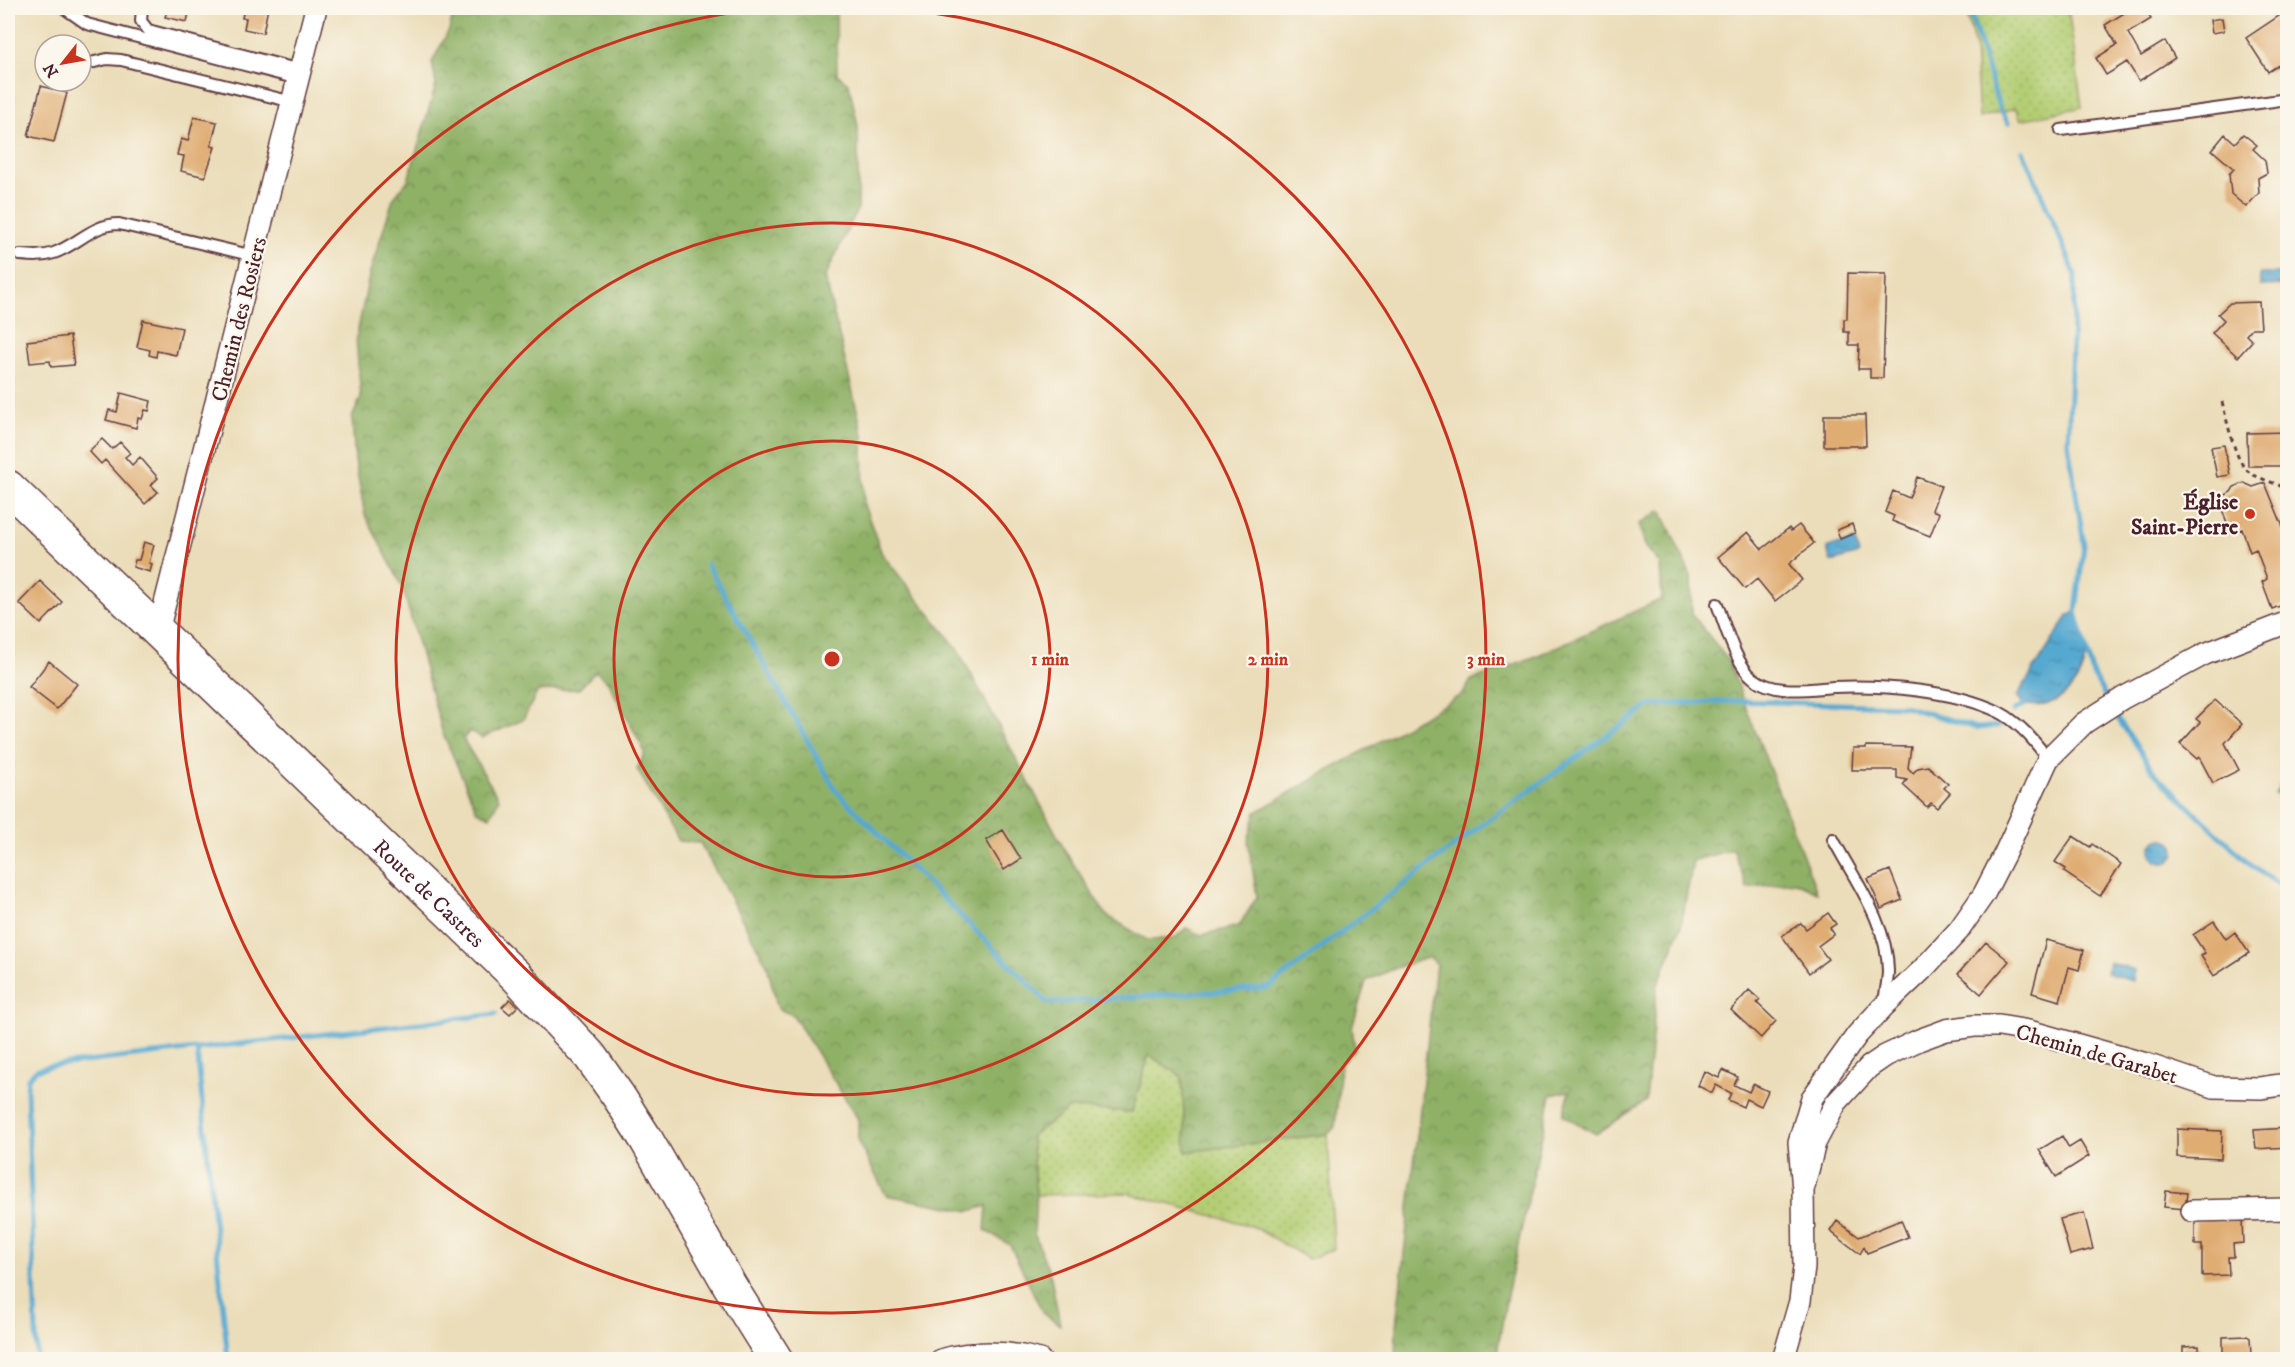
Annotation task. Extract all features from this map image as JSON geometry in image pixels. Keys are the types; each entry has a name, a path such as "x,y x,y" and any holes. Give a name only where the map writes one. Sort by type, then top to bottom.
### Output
{"main road":[{"name":"Route de Castres","path":"8,487 516,976 590,1056 647,1141 730,1286 776,1359"}],"street":[{"name":"Chemin des Rosiers","path":"158,631 316,8"},
{"path":"1803,1190 1799,1142 1812,1098 1857,1035 1959,930 1984,894 2005,854 2048,759 2085,723 2123,698 2205,654 2288,622"},
{"name":"Chemin de Garabet","path":"1783,1359 1800,1301 1804,1267 1803,1190 1815,1143 1836,1103 1853,1083 1885,1056 1946,1030 1974,1026 1999,1026 2029,1030 2143,1063 2214,1087 2260,1088 2288,1084"},
{"path":"2192,1210 2288,1209"},
{"path":"941,1359 987,1352 1018,1354 1040,1359"}],"lane":[{"path":"64,8 87,24 299,75"},
{"path":"142,8 141,21 148,30 299,75"},
{"path":"93,62 107,59 121,60 293,102"},
{"path":"2061,130 2288,99"},
{"path":"20,255 44,256 54,253 99,228 108,224 119,224 254,256"},
{"path":"1718,604 1738,657 1751,677 1762,683 1792,690 1836,687 1908,688 1956,698 2000,712 2028,733 2048,759"},
{"path":"1833,839 1873,913 1882,937 1888,969 1884,1006"}],"path":[{"path":"2222,402 2237,453 2246,470 2256,477 2288,490"}],"green space":[{"path":"455,8 836,8 837,74 849,84 858,126 858,208 825,277 863,435 864,505 882,554 957,648 1067,854 1106,915 1147,940 1175,938 1186,928 1201,935 1239,926 1257,897 1248,841 1256,812 1463,694 1471,680 1534,657 1662,599 1660,564 1645,546 1639,524 1661,510 1691,576 1692,614 1728,660 1817,892 1796,882 1747,888 1733,849 1693,861 1681,926 1657,987 1646,1101 1596,1134 1563,1115 1570,1091 1551,1095 1507,1295 1496,1359 1395,1359 1396,1326 1436,964 1430,957 1366,981 1352,1028 1355,1048 1341,1064 1335,1127 1328,1134 1186,1152 1182,1077 1149,1055 1132,1112 1070,1108 1031,1136 1036,1195 1034,1233 1051,1277 1060,1325 1043,1313 1010,1245 985,1230 987,1206 970,1211 886,1195 858,1142 858,1119 793,1015 778,1009 767,965 700,843 678,841 637,769 645,752 608,682 596,671 579,689 538,691 523,720 482,738 470,731 463,739 499,799 490,816 477,811 442,731 402,586 365,515 355,461 352,418 361,397 356,339 370,272 393,199 408,180 436,85 432,62 449,30"},
{"path":"1965,8 2068,8 2082,107 2021,120 2016,108 1979,118 1975,47"},
{"path":"1149,1054 1182,1077 1186,1152 1328,1134 1334,1249 1309,1259 1252,1226 1127,1193 1036,1195 1031,1136 1070,1108 1132,1112"}],"water":[{"path":"2260,274 2286,274 2287,285 2260,286"},
{"path":"1855,540 1859,554 1831,562 1827,548"},
{"path":"2076,612 2085,644 2084,663 2077,681 2057,700 2042,705 2024,705 2017,696 2068,616"},
{"path":"2286,776 2288,795 2285,799 2275,794"},
{"path":"2163,839 2168,840 2174,846 2174,856 2168,862 2163,863 2158,862 2152,856 2151,851 2152,846 2158,840"},
{"path":"2109,962 2135,970 2133,981 2106,973"}],"building":[{"path":"168,8 190,8 187,22 165,17"},
{"path":"244,8 268,8 263,33 244,29 246,18 242,18"},
{"path":"2132,8 2144,8 2151,19 2128,33 2141,56 2165,41 2175,58 2139,81 2127,62 2106,75 2096,58 2117,45 2105,25"},
{"path":"2288,10 2288,43 2283,46 2288,53 2288,59 2268,72 2246,38"},
{"path":"2222,18 2224,31 2212,33 2210,20"},
{"path":"39,93 67,93 54,142 28,136"},
{"path":"194,117 217,122 211,146 215,147 205,177 181,171 184,156 177,155 181,139 188,141"},
{"path":"2225,134 2235,143 2243,134 2257,145 2253,149 2265,160 2267,173 2258,178 2259,193 2246,207 2231,194 2229,174 2234,169 2212,150"},
{"path":"1848,273 1886,274 1883,378 1870,378 1870,369 1858,369 1859,345 1849,345 1849,332 1844,332 1844,319 1847,319"},
{"path":"2259,302 2261,328 2252,328 2246,335 2252,341 2238,357 2212,333 2224,320 2218,314 2230,303"},
{"path":"143,320 182,328 176,355 157,351 156,357 149,355 150,350 137,347"},
{"path":"70,336 74,365 51,367 50,361 30,363 27,341"},
{"path":"121,393 151,401 149,411 145,410 142,419 138,418 136,428 106,420 109,410 117,412"},
{"path":"1824,415 1865,415 1866,446 1824,446"},
{"path":"2288,432 2288,466 2248,466 2247,433"},
{"path":"102,439 112,449 120,442 130,453 125,457 132,465 140,457 158,478 151,485 158,492 145,504 105,460 101,464 89,451"},
{"path":"2224,445 2230,475 2217,477 2211,447"},
{"path":"1917,477 1941,486 1932,510 1939,513 1930,536 1892,521 1894,516 1885,512 1893,491 1909,498"},
{"name":"Église Saint-Pierre","path":"2244,483 2253,487 2265,483 2288,539 2288,603 2272,609 2262,582 2267,579 2256,549 2250,552 2242,529 2231,533 2218,499 2231,492 2234,487"},
{"path":"1852,524 1855,533 1840,539 1837,530"},
{"path":"1799,525 1814,543 1789,564 1802,580 1775,601 1757,579 1745,589 1718,557 1748,532 1762,549 1789,528 1791,531"},
{"path":"144,542 154,545 149,563 152,564 150,572 133,567 135,560 139,560"},
{"path":"40,581 62,602 41,624 19,603"},
{"path":"49,661 77,684 57,709 29,687"},
{"path":"2215,700 2242,724 2225,743 2239,770 2213,783 2199,757 2197,759 2180,744 2200,722 2196,719"},
{"path":"1866,746 1911,747 1908,768 1913,773 1918,768 1928,766 1948,784 1944,788 1950,793 1937,808 1931,803 1927,807 1903,785 1907,780 1897,778 1897,770 1852,770 1853,748 1866,748"},
{"path":"1003,830 1021,859 1004,870 986,840"},
{"path":"2073,836 2090,847 2092,844 2121,864 2100,896 2064,872 2066,869 2055,862"},
{"path":"1890,870 1902,900 1881,909 1868,879"},
{"path":"1828,913 1836,924 1830,928 1834,934 1818,946 1828,959 1809,973 1782,936 1801,923 1806,929"},
{"path":"2214,921 2226,939 2235,932 2249,953 2214,976 2201,956 2205,953 2193,935"},
{"path":"2046,940 2084,950 2079,970 2069,967 2060,1001 2032,993"},
{"path":"1986,942 2009,961 1981,994 1958,974"},
{"path":"1749,990 1760,1000 1757,1003 1776,1021 1761,1038 1731,1010"},
{"path":"510,999 518,1006 510,1014 502,1007"},
{"path":"1723,1070 1738,1077 1734,1085 1749,1092 1753,1084 1768,1091 1761,1106 1746,1099 1743,1107 1728,1100 1731,1093 1716,1085 1712,1093 1698,1086 1704,1071 1719,1078"},
{"path":"2288,1128 2288,1147 2256,1149 2254,1130"},
{"path":"2177,1129 2222,1131 2221,1159 2177,1157"},
{"path":"2062,1136 2069,1148 2080,1141 2089,1156 2056,1177 2039,1150"},
{"path":"2166,1191 2187,1193 2185,1209 2164,1207"},
{"path":"2084,1213 2093,1249 2070,1255 2060,1219"},
{"path":"1901,1220 1908,1237 1867,1253 1864,1247 1860,1254 1830,1231 1837,1221 1859,1237"},
{"path":"2242,1220 2243,1243 2233,1244 2234,1257 2228,1257 2229,1275 2202,1276 2202,1245 2195,1245 2195,1221"},
{"path":"2247,1336 2250,1338 2251,1356 2247,1356 2247,1360 2223,1360 2223,1337"},
{"path":"2199,1346 2199,1360 2183,1360 2183,1347"}],"waterway":[{"path":"1969,8 1999,107 2008,123"},
{"path":"2023,151 2075,274 2068,443 2084,545 2076,612 2093,675 2108,701"},
{"path":"707,564 836,791 1048,1003 1268,988 1483,824 1650,705 1734,701 1904,706 1977,728 1999,726"},
{"path":"2013,711 2024,705"},
{"path":"2113,711 2156,775 2252,866 2288,890"},
{"path":"37,1360 27,1090 28,1078 36,1070 50,1066 496,1014"},
{"path":"197,1050 228,1360"}],"place":[{"name":"Église Saint-Pierre","path":"2250,514"}]}
